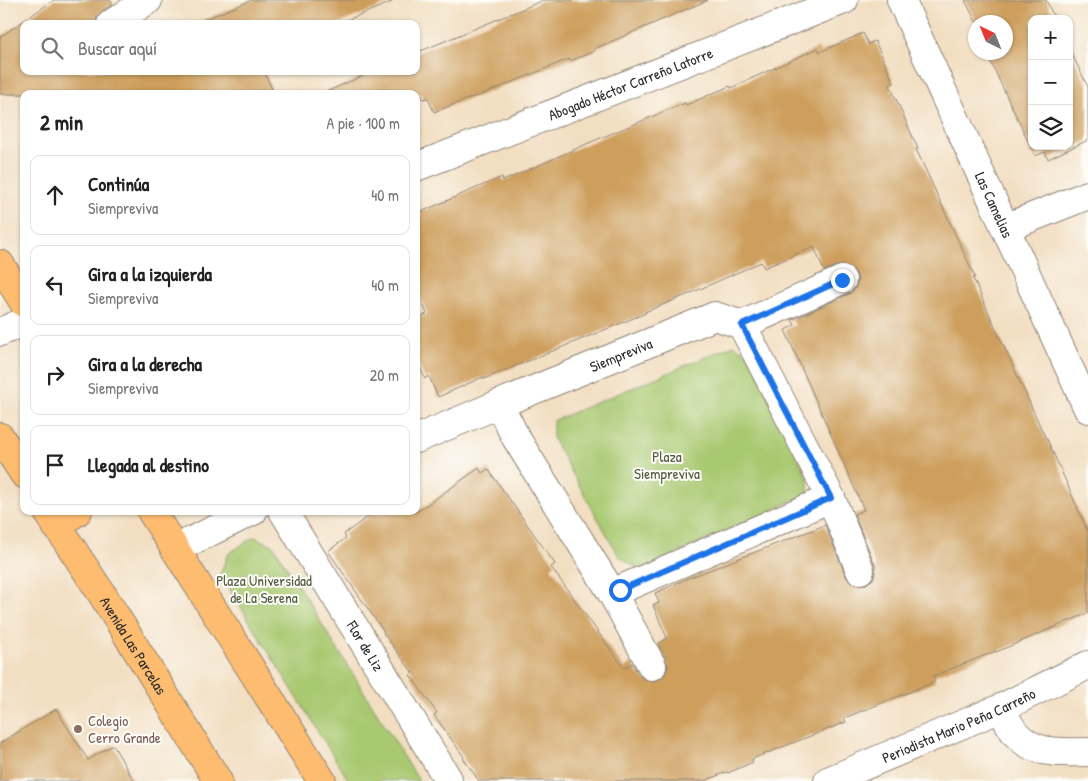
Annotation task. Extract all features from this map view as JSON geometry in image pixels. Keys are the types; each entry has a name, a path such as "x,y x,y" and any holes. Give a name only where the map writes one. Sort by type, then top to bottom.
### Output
{"main road":[{"path":"0,264 20,297"},
{"path":"0,437 20,468"},
{"path":"154,515 322,781"},
{"name":"Avenida Las Parcelas","path":"60,516 102,594 218,781"}],"street":[{"path":"117,20 148,0"},
{"name":"Abogado Héctor Carreño Latorre","path":"420,166 844,0"},
{"name":"Las Camelias","path":"901,0 1088,409"},
{"path":"1005,228 1088,195"},
{"path":"842,280 742,325 831,498 860,570"},
{"name":"Siempreviva","path":"420,438 715,316 742,325"},
{"path":"0,332 20,324"},
{"path":"499,404 516,438 612,593 652,666"},
{"path":"612,593 831,498"},
{"path":"175,549 245,515"},
{"name":"Flor de Liz","path":"285,515 448,779"},
{"name":"Periodista Mario Peña Carreño","path":"828,781 1001,708 1088,665"},
{"path":"1001,708 1016,735 1029,744 1059,753 1088,752"}],"green space":[{"name":"Plaza Siempreviva","path":"734,345 749,355 808,478 808,494 640,570 619,556 553,439 553,421"},
{"name":"Plaza Universidad de La Serena","path":"254,537 273,545 419,781 349,781 220,574 228,554"}],"building":[{"path":"54,0 110,0 113,4 102,11 97,16 96,20 25,20"},
{"path":"252,0 392,0 392,2 347,20 203,20"},
{"path":"544,0 708,0 594,49 595,51 570,61 569,59 434,112 428,98 423,99 420,90 330,90 365,75 420,75 420,51"},
{"path":"965,0 1046,0 1053,15 1028,15 1028,141 990,60 1013,60 1013,15 972,15"},
{"path":"20,23 20,75 266,75 272,90 20,90 20,94 0,94 0,37"},
{"path":"863,33 868,44 875,41 894,83 890,85 918,149 916,149 1088,532 1088,613 933,676 935,682 844,718 846,722 752,759 753,762 704,781 479,781 434,715 437,713 410,675 413,673 383,633 328,551 346,538 344,534 370,515 420,515 420,510 479,468 482,473 488,469 555,564 551,567 624,668 632,663 638,674 651,682 660,679 668,667 666,658 658,644 667,638 653,605 659,603 655,593 825,525 846,576 851,583 857,585 866,584 873,579 875,565 854,514 864,510 785,330 795,325 792,320 849,294 855,289 858,281 856,273 851,267 844,265 836,266 824,271 814,247 764,268 761,262 646,313 484,379 483,377 438,397 429,376 425,379 420,367 420,317 427,314 420,297 420,212 502,177 503,181 685,103 686,105 730,86 731,88 818,48 820,52"},
{"path":"1073,56 1088,87 1088,140 1073,147"},
{"path":"1032,150 1067,150 1048,159 1045,152 1035,156"},
{"path":"56,709 88,760 113,745 134,781 0,781 0,743"}],"place":[{"name":"Colegio Cerro Grande","path":"78,729"}],"route":[{"path":"620,590 831,498 742,325 842,280"}]}
